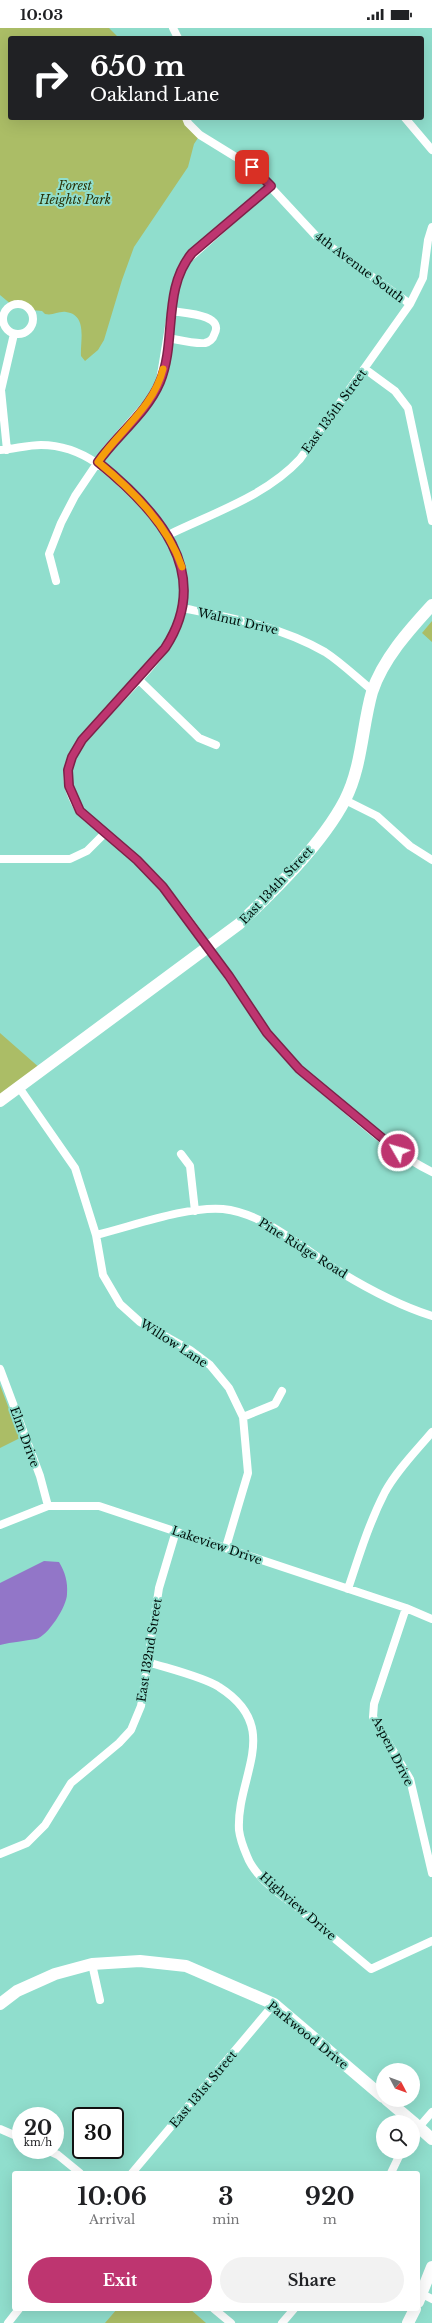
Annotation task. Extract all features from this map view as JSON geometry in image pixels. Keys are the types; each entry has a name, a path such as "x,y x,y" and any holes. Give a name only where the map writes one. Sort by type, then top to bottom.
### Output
{"street":[{"name":"4th Avenue South","path":"188,120 200,135 252,167 317,237 410,304"},
{"path":"407,120 432,150"},
{"path":"56,581 49,554 52,544 75,496 98,462 155,392 163,370 176,284 184,263 192,253 271,186"},
{"name":"East 135th Street","path":"168,535 266,488 285,475 300,459 410,304 423,278 428,240 432,228"},
{"path":"168,338 205,343 212,339 216,330 215,324 207,317 172,311"},
{"path":"14,334 2,378 1,390 4,450 41,445 72,450 98,462 116,477 168,535 182,567 184,584 182,608 172,638 138,679 82,740 72,757 68,770 69,786 80,811 150,872 229,976 267,1033 299,1069 410,1161 432,1172"},
{"path":"364,369 395,391 408,408 432,521"},
{"name":"East 134th Street","path":"0,1101 18,1086 239,924 264,900 322,836 345,800 356,766 373,691 389,659 413,626 432,605"},
{"name":"Walnut Drive","path":"182,608 257,623 291,634 326,653 373,691"},
{"path":"138,679 199,738 216,745"},
{"path":"345,800 377,816 410,846 432,860"},
{"path":"0,859 70,859 87,851 105,832"},
{"name":"Willow Lane","path":"18,1086 75,1168 96,1235 103,1275 120,1304 140,1322 190,1350 210,1365 229,1388 243,1417 248,1473 226,1548"},
{"path":"181,1154 190,1166 195,1210"},
{"name":"Pine Ridge Road","path":"96,1235 195,1210 224,1209 256,1218 342,1273 380,1294 432,1316"},
{"name":"Elm Drive","path":"0,1369 40,1476 48,1506"},
{"path":"243,1417 274,1404 282,1391"},
{"path":"348,1589 368,1528 386,1491 410,1458 432,1432"},
{"name":"Lakeview Drive","path":"0,1525 48,1506 98,1506 406,1608 432,1619"},
{"name":"East 132nd Street","path":"0,1854 27,1843 45,1825 71,1783 119,1743 131,1730 141,1706 159,1588 176,1531"},
{"name":"Aspen Drive","path":"406,1608 374,1704 373,1717 410,1779 432,1873"},
{"name":"Highview Drive","path":"148,1662 218,1686 234,1698 246,1714 253,1732 254,1750 240,1811 239,1831 247,1858 264,1879 371,1970 432,1940"},
{"name":"Parkwood Drive","path":"0,2004 17,1991 56,1974 92,1964 140,1960 186,1966 274,2004 376,2091"},
{"path":"92,1964 100,2000"},
{"name":"East 131st Street","path":"134,2171 274,2004"},
{"path":"394,2107 403,2115"},
{"path":"420,2121 432,2112"},
{"path":"0,2129 12,2134"},
{"path":"420,2130 432,2139"},
{"path":"63,2159 78,2171"},
{"path":"392,2171 398,2159"},
{"path":"424,2299 432,2267"},
{"path":"8,2323 18,2311"},
{"path":"216,2311 230,2323"},
{"path":"282,2323 292,2311"},
{"path":"408,2323 414,2311"}],"green space":[{"name":"Forest Heights Park","path":"0,28 109,28 117,36 8,36 8,120 185,120 200,135 194,144 188,167 134,247 122,280 104,340 98,350 85,361 81,356 82,336 80,323 73,314 63,312 45,314 42,311 31,310 22,304 12,305 0,295"},
{"path":"432,621 432,642 422,633"},
{"path":"0,1033 41,1069 0,1101"},
{"path":"0,1385 20,1438 0,1448"},
{"path":"115,2311 192,2311 206,2323 105,2323"}],"shaded area":[{"path":"44,1561 59,1562 64,1573 67,1585 67,1594 64,1606 51,1627 41,1637 0,1645 0,1583"}],"slow traffic":[{"path":"163,369 160,381 149,401 106,450 98,462 116,477 146,508 168,535 177,552 182,567"}],"route":[{"path":"252,167 271,186 192,253 184,263 176,284 160,381 149,401 106,450 98,462 116,477 146,508 168,535 177,552 182,567 184,584 182,608 172,638 165,648 82,740 72,757 68,770 69,786 80,811 137,860 163,887 229,976 267,1033 299,1069 361,1122 398,1151"}]}
